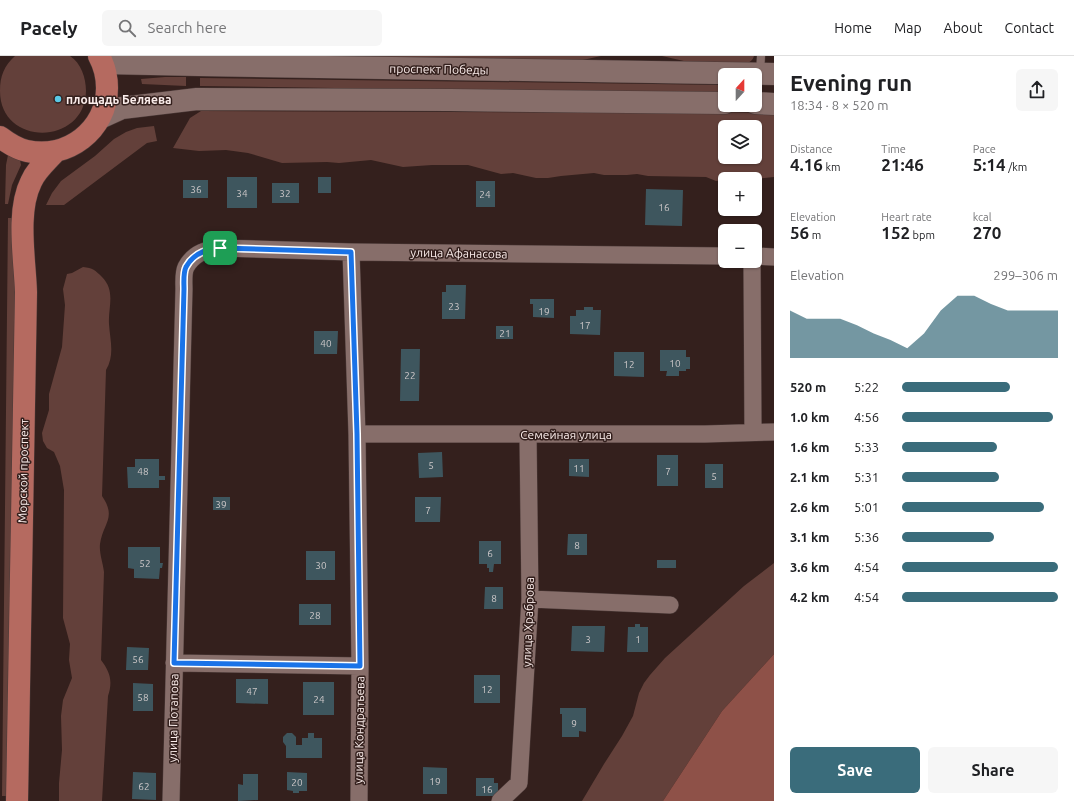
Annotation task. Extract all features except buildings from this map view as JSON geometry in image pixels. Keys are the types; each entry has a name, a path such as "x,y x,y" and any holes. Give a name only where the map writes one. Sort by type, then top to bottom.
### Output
{"main road":[{"name":"проспект Победы","path":"101,59 765,68"},
{"path":"0,137 12,146 26,151 41,153 56,152 74,145 89,133 100,118 107,100 107,75 101,59"},
{"path":"100,118 122,108 197,99 718,103"},
{"path":"762,103 774,104"},
{"name":"Морской проспект","path":"17,801 26,292 22,222 26,194 31,181 42,166 56,152"}],"street":[{"name":"улица Афанасова","path":"195,256 209,249 220,248 351,252 718,256"},
{"name":"улица Кондратьева","path":"351,252 357,434 360,666 359,801"},
{"name":"улица Потапова","path":"171,801 184,289 185,268 195,256"},
{"path":"762,256 774,257"},
{"path":"752,268 753,432"},
{"name":"Семейная улица","path":"357,434 705,434 774,432"},
{"name":"улица Храброва","path":"500,801 519,783 530,599 528,434"},
{"path":"530,599 670,605"},
{"path":"174,663 360,666"}],"shaded area":[{"path":"15,56 70,56 74,59 84,76 86,91 82,109 72,122 58,130 43,133 27,130 13,122 4,109 0,91 3,72"},
{"path":"342,56 601,56 569,63 358,60"},
{"path":"662,56 754,56 751,61 746,64 697,64"},
{"path":"186,77 186,86 142,84 141,79"},
{"path":"200,78 718,85 718,94 200,86"},
{"path":"201,111 774,113 774,177 762,178 762,172 718,172 718,181 716,181 706,177 648,176 637,174 604,175 594,173 536,178 513,173 501,174 468,165 403,167 371,160 339,163 282,163 248,153 226,150 199,151 173,148 190,118"},
{"path":"154,126 157,141 147,143 64,205 46,205 52,193 61,181 95,156 114,139 137,128"},
{"path":"8,155 20,160 21,165 12,185 8,204 5,204 6,165"},
{"path":"8,218 16,218 10,796 2,796"},
{"path":"83,267 92,269 100,275 106,282 110,294 109,324 111,353 106,370 102,496 109,515 100,547 104,572 101,660 110,677 110,691 108,696 102,801 59,801 62,750 61,716 63,700 72,678 69,660 70,644 63,618 64,490 60,466 54,452 47,448 43,441 42,433 49,410 49,394 62,347 65,305 63,289 67,274"},
{"path":"774,563 774,654 722,711 663,801 582,801 633,716 639,693 650,675 665,658 744,586"},
{"path":"774,654 774,801 663,801 722,711"}],"place":[{"name":"площадь Беляева","path":"58,99"}],"route":[{"path":"220,248 351,252 357,434 360,666 174,663 185,268 195,256 209,249 220,248"}]}
